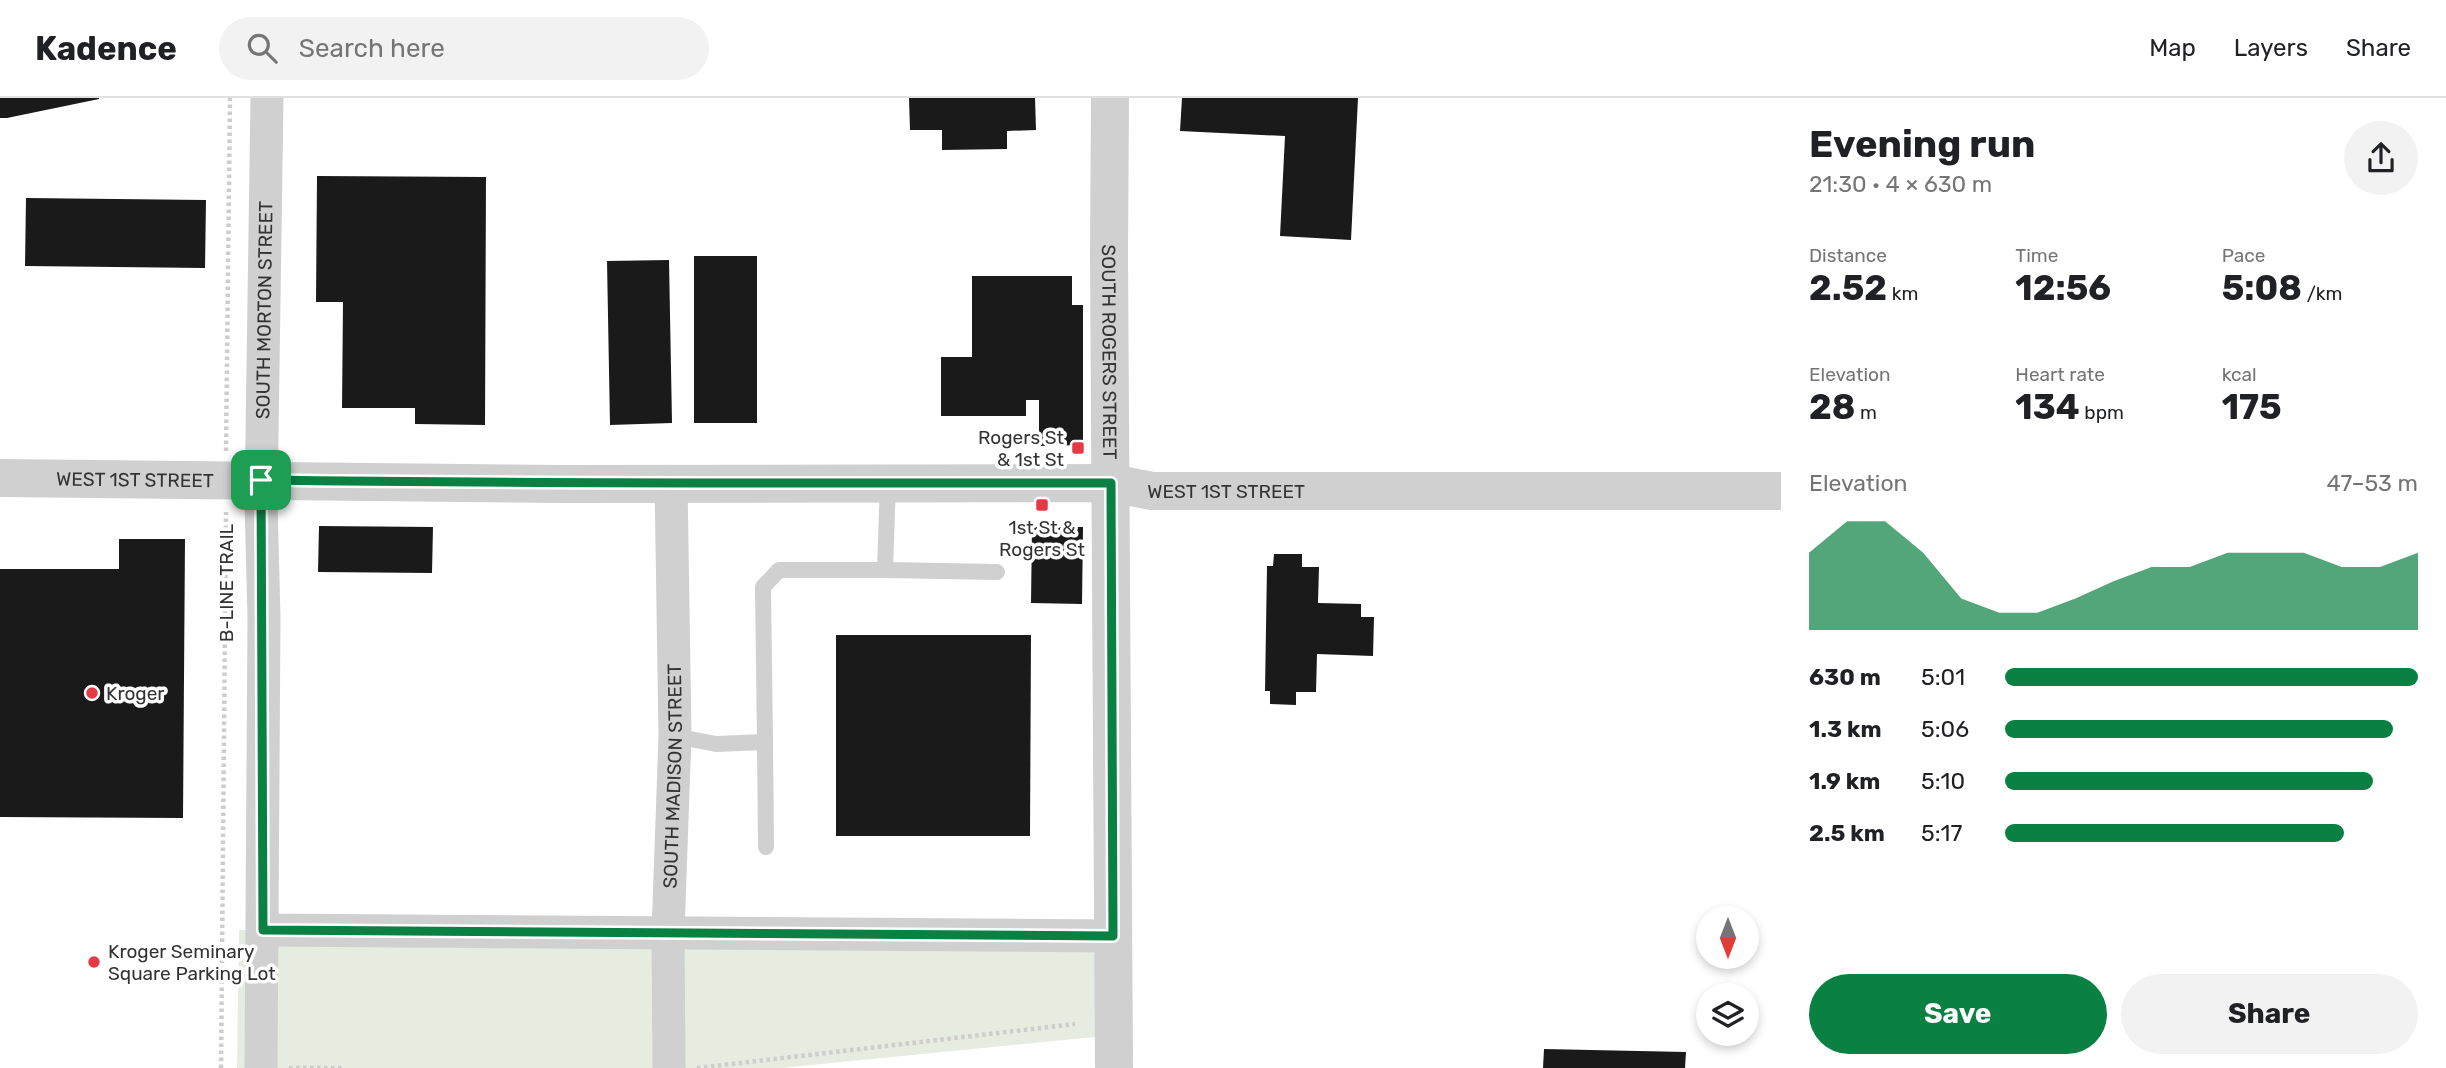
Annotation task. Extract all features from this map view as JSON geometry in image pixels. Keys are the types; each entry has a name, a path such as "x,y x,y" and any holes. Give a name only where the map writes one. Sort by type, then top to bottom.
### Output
{"street":[{"name":"SOUTH MORTON STREET","path":"261,1068 263,930 244,479 267,98"},
{"name":"SOUTH ROGERS STREET","path":"1110,98 1114,1068"},
{"name":"WEST 1ST STREET","path":"0,478 563,484 1111,483 1152,491 1781,491"},
{"name":"SOUTH MADISON STREET","path":"668,1068 668,933 675,736 671,482"},
{"path":"263,930 1113,936"}],"lane":[{"path":"885,570 888,482"},
{"path":"766,847 763,587 779,570 997,572"},
{"path":"675,736 716,744 765,742"}],"path":[{"name":"B-LINE TRAIL","path":"221,1068 244,479 230,98"},
{"path":"694,1068 1075,1024"}],"shaded area":[{"path":"239,930 1104,936 1104,1036 781,1068 237,1068"}],"building":[{"path":"0,98 99,98 99,99 0,118"},
{"path":"909,98 1035,98 1036,130 1007,131 1007,149 942,150 942,130 910,130"},
{"path":"1182,98 1358,98 1351,240 1280,236 1285,136 1180,131"},
{"path":"317,176 486,177 485,425 415,424 415,408 342,408 343,302 316,302"},
{"path":"26,198 206,200 205,268 25,266"},
{"path":"694,256 757,256 757,423 694,423"},
{"path":"669,260 672,423 610,425 607,261"},
{"path":"972,276 1072,276 1072,305 1083,305 1083,445 1039,446 1039,400 1026,400 1026,416 941,416 941,357 972,357"},
{"path":"319,526 433,527 432,573 318,572"},
{"path":"1032,527 1083,527 1082,604 1031,603"},
{"name":"Kroger","path":"119,539 185,539 183,818 0,817 0,569 119,569"},
{"path":"1274,554 1302,554 1302,567 1319,567 1318,603 1361,604 1361,617 1374,617 1373,656 1317,654 1316,692 1296,692 1296,705 1270,704 1270,691 1265,691 1267,566 1273,566"},
{"path":"836,635 1031,635 1030,836 836,836"},
{"path":"1544,1049 1686,1052 1685,1068 1543,1068"}],"place":[{"name":"Rogers St & 1st St","path":"1078,448"},
{"name":"1st St & Rogers St","path":"1042,505"},
{"name":"Kroger","path":"92,693"},
{"name":"Kroger Seminary Square Parking Lot","path":"94,962"}],"route":[{"path":"261,480 563,484 1111,483 1113,936 263,930 264,618 261,480"}]}
